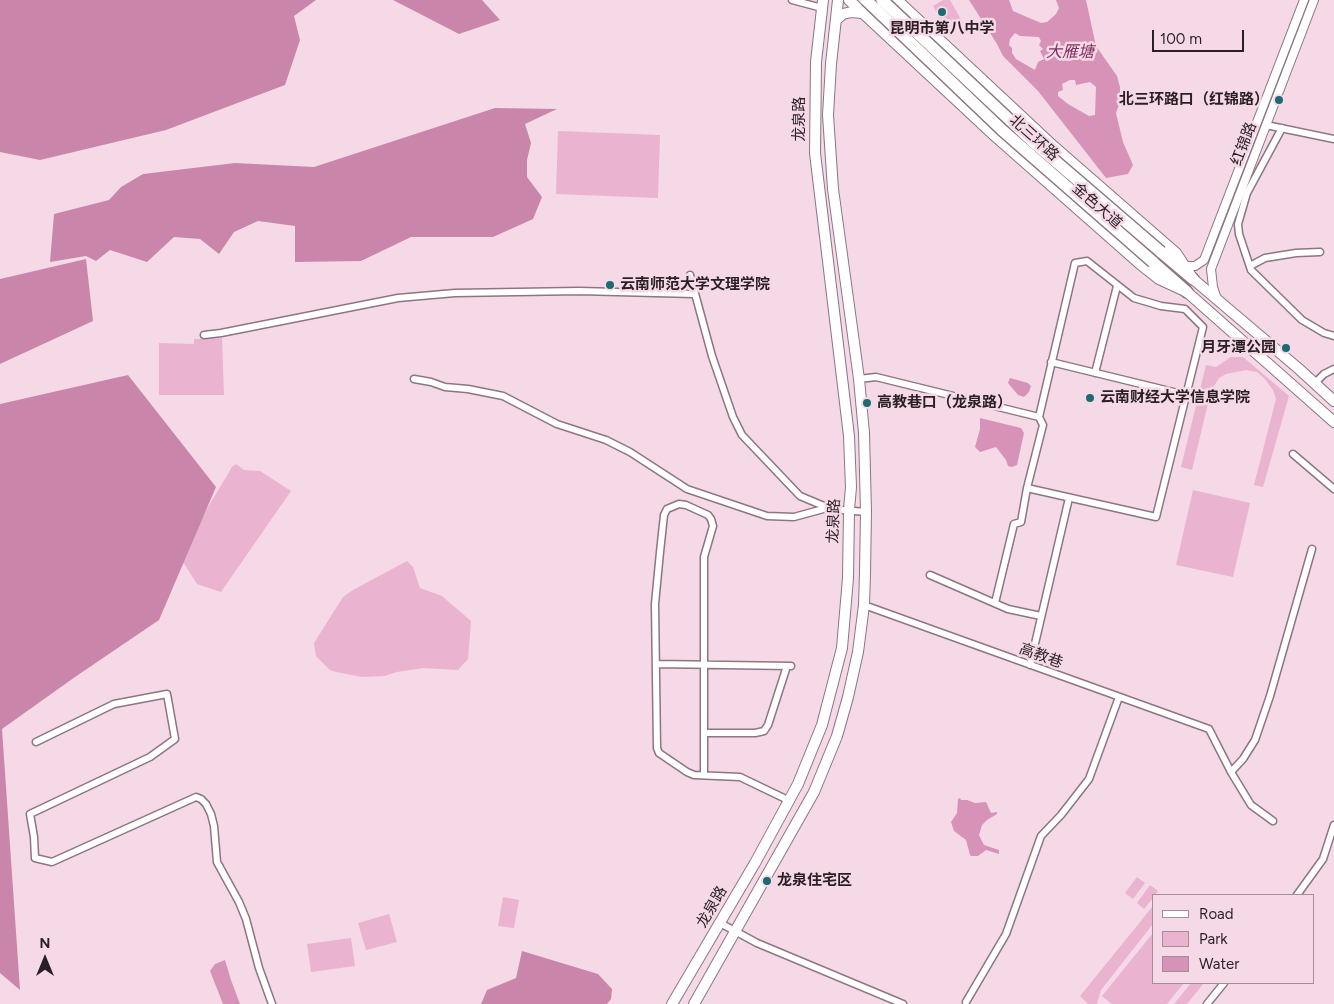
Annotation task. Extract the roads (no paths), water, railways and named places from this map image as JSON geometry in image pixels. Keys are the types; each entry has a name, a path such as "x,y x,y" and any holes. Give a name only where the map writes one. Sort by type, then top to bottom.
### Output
{"highway":[{"name":"北三环路","path":"866,0 1002,130 1188,292"},
{"name":"北三环路","path":"882,0 1032,141 1193,279"}],"main road":[{"name":"龙泉路","path":"694,1004 806,809 837,736 858,652 864,605 866,512 864,433 859,379 833,189 828,115 838,0"},
{"name":"金色大道","path":"849,0 1004,144 1140,264 1160,279 1188,292 1334,421"},
{"name":"金色大道","path":"897,0 1050,144 1176,253 1193,279 1334,401"},
{"name":"龙泉路","path":"672,1004 790,802 822,725 842,648 848,578 851,487 849,436 815,153 814,88 822,4"},
{"path":"887,34 886,24 890,15 899,10 909,11"},
{"path":"836,20 843,14 862,12"}],"street":[{"path":"792,0 822,4"},
{"name":"红锦路","path":"1186,267 1195,266 1204,260 1304,0"},
{"name":"红锦路","path":"1217,299 1212,287 1212,269 1314,0"},
{"path":"1266,125 1334,139"},
{"path":"1282,128 1248,193 1238,224 1239,234 1252,270 1302,320 1324,333 1334,336"},
{"path":"1250,266 1266,258 1296,253 1320,252"},
{"path":"994,603 1014,524 1020,522 1027,488 1042,425 1038,417 1075,263 1087,261 1116,286 1134,298 1185,310 1203,327 1156,517 1027,488"},
{"path":"1174,263 1186,267"},
{"path":"690,275 712,356 733,417 742,435 759,450 800,496 827,508 866,512"},
{"path":"1096,373 1116,286"},
{"path":"204,335 228,332 398,298 455,293 579,291 694,294"},
{"path":"1051,362 1186,395"},
{"path":"1315,383 1324,374 1334,369"},
{"path":"859,379 876,377 1038,417"},
{"path":"414,379 445,387 468,389 503,396 557,424 606,440 630,452 687,489 767,516 794,517 827,508"},
{"path":"1293,454 1334,489"},
{"path":"1030,665 1069,498"},
{"path":"704,776 704,557 713,526 708,515 686,505 679,504 667,509 664,515 655,604 657,664 656,743 659,753 694,775 704,776 740,777 790,802"},
{"path":"1274,821 1251,805 1230,772 1243,759 1255,740 1270,696 1312,549"},
{"path":"930,575 1008,609 1041,616"},
{"name":"高教巷","path":"864,605 1209,729 1230,772"},
{"path":"657,664 789,666 768,725 764,730 755,733 704,733"},
{"path":"36,742 114,704 167,694 175,739 150,757 30,814 35,858 52,862 196,797 201,799 211,814 217,862 246,919 259,968 272,1004"},
{"path":"966,1002 1006,934 1041,836 1066,809 1089,779 1119,697"},
{"path":"1298,894 1323,859 1334,825"},
{"path":"720,924 757,943 903,1004"},
{"path":"1207,1004 1223,984"}],"water":[{"name":"大雁塘","path":"969,0 1009,0 1013,11 1041,23 1047,22 1056,14 1059,8 1056,0 1086,0 1096,46 1117,76 1120,87 1120,102 1116,113 1123,142 1133,165 1128,174 1106,178 1038,91 1003,56","holes":["1015,33 1020,36 1039,37 1041,41 1039,45 1043,49 1040,51 1044,59 1038,62 1035,70 1016,59 1012,53 1012,48 1009,45 1010,39","1075,80 1076,85 1090,82 1096,87 1095,115 1089,116 1058,96 1058,92 1063,90 1062,84"]},
{"path":"1010,378 1028,383 1031,386 1029,392 1024,397 1018,395 1008,383"},
{"path":"980,418 1021,428 1024,433 1017,465 1008,466 1006,460 996,447 980,452 975,447 980,429"},
{"path":"960,798 961,800 975,803 986,802 991,813 997,812 997,814 982,825 979,835 984,845 999,850 999,854 986,850 978,856 970,855 966,840 954,831 951,822 957,813 958,799"},
{"path":"225,960 240,1004 223,1004 210,971 215,964"}],"place":[{"name":"昆明市第八中学","path":"942,12"},
{"name":"北三环路口（红锦路）","path":"1279,100"},
{"name":"云南师范大学文理学院","path":"610,285"},
{"name":"月牙潭公园","path":"1286,348"},
{"name":"云南财经大学信息学院","path":"1090,398"},
{"name":"高教巷口（龙泉路）","path":"867,403"},
{"name":"龙泉住宅区","path":"767,881"}]}
